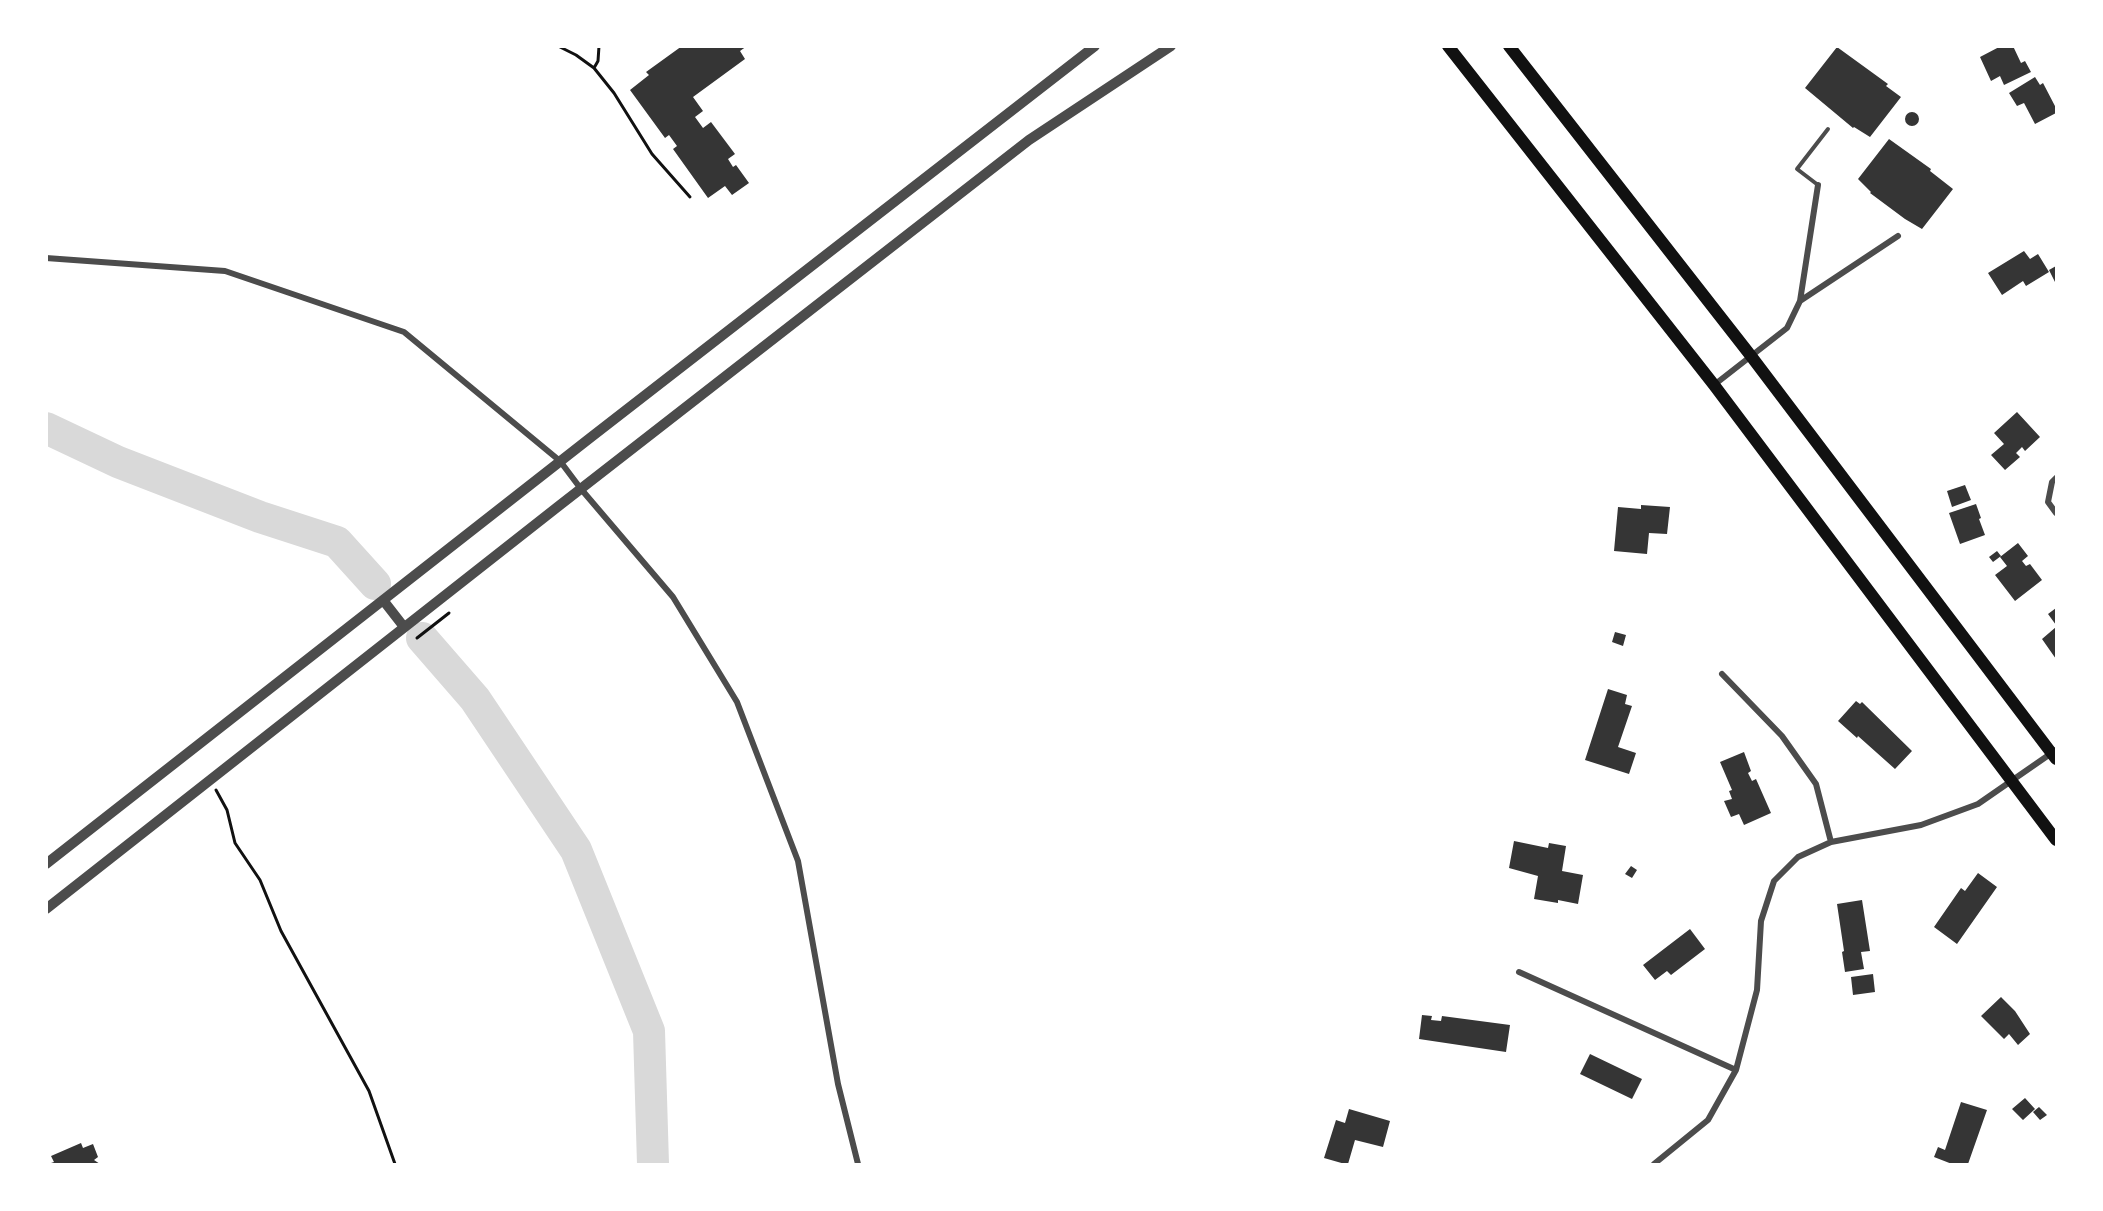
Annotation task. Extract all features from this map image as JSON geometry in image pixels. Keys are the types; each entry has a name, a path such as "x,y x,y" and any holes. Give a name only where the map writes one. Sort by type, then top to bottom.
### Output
{"main road":[{"path":"1509,46 1751,356 2055,754"},
{"path":"1452,48 1714,385 2056,840"}],"street":[{"path":"46,864 1095,46"},
{"path":"46,909 1029,140 1171,46"},
{"path":"1714,385 1787,328 1800,301 1818,185"},
{"path":"1800,301 1898,236"},
{"path":"46,258 225,271 404,332 560,461 673,597 737,702 798,861 838,1084 858,1164"},
{"path":"2056,478 2052,482 2048,502 2056,513"},
{"path":"383,600 404,627"},
{"path":"1722,674 1782,736 1816,784 1831,842"},
{"path":"1654,1164 1708,1120 1736,1070 1757,990 1761,921 1774,881 1798,857 1831,842 1921,825 1978,804 2055,754"},
{"path":"1519,972 1736,1070"}],"lane":[{"path":"1818,185 1797,169 1828,129"}],"path":[{"path":"558,46 594,68 614,93 652,154 690,197"},
{"path":"594,68 598,61 599,46"},
{"path":"416,638 449,613"},
{"path":"212,781 226,810 235,843 260,880 281,931 369,1091 395,1164"}],"building":[{"path":"682,46 747,46 740,51 745,59 693,97 703,111 695,117 703,128 711,122 735,154 728,159 733,167 736,165 749,183 732,195 725,186 708,198 673,149 677,146 669,135 665,138 630,90 649,75 646,72"},
{"path":"2001,46 2013,46 2021,63 2025,61 2031,72 2004,85 2000,76 1991,81 1980,57"},
{"path":"1837,47 1888,84 1886,86 1901,97 1870,137 1853,128 1805,88"},
{"path":"2035,77 2040,85 2043,83 2056,108 2056,113 2035,124 2024,103 2017,106 2009,93"},
{"path":"1912,112 1917,114 1919,119 1917,124 1912,126 1907,124 1905,119 1907,114"},
{"path":"1889,139 1931,169 1930,171 1953,189 1922,229 1870,193 1858,179"},
{"path":"2024,251 2030,259 2038,254 2049,272 2026,286 2023,281 2002,295 1988,273"},
{"path":"2056,266 2056,284 2049,270"},
{"path":"2017,412 2040,437 2025,451 2022,447 2016,453 2020,457 2005,470 1991,455 2004,444 1994,433"},
{"path":"1965,485 1971,500 1952,507 1947,491"},
{"path":"1976,504 1985,535 1960,544 1949,513"},
{"path":"1641,505 1670,507 1667,534 1649,533 1647,554 1614,551 1618,507 1641,509"},
{"path":"2018,543 2028,556 2022,561 2026,566 2030,564 2042,580 2015,601 1995,575 2007,566 2000,557"},
{"path":"1997,551 2001,556 1993,562 1989,557"},
{"path":"2056,608 2056,625 2048,614"},
{"path":"2056,627 2056,659 2042,639"},
{"path":"1615,632 1626,635 1623,646 1612,642"},
{"path":"1608,689 1627,695 1625,704 1632,706 1618,747 1636,753 1629,774 1585,760"},
{"path":"1856,701 1860,704 1862,702 1912,751 1895,769 1838,721"},
{"path":"1744,752 1751,771 1748,773 1752,781 1756,779 1771,813 1744,825 1739,814 1731,817 1724,801 1732,799 1729,791 1732,790 1720,762"},
{"path":"1514,841 1548,848 1549,843 1566,846 1562,871 1583,875 1578,904 1534,899 1538,876 1509,868"},
{"path":"1631,866 1637,870 1632,878 1625,874"},
{"path":"1978,873 1997,887 1957,944 1934,927 1961,888 1965,891"},
{"path":"1862,900 1870,951 1861,952 1864,969 1845,972 1837,904"},
{"path":"1690,929 1705,949 1671,975 1667,971 1655,980 1643,965"},
{"path":"1873,974 1875,992 1853,995 1851,977"},
{"path":"2001,997 2015,1011 2030,1034 2018,1045 2009,1034 2004,1039 1981,1016"},
{"path":"1422,1015 1432,1016 1431,1020 1441,1021 1442,1016 1510,1025 1506,1052 1419,1039"},
{"path":"1590,1054 1642,1079 1632,1099 1580,1074"},
{"path":"2025,1098 2035,1109 2023,1120 2012,1109"},
{"path":"1961,1102 1987,1110 1968,1164 1952,1164 1934,1157 1938,1147 1945,1150"},
{"path":"2039,1107 2047,1115 2040,1120 2033,1112"},
{"path":"1349,1109 1390,1121 1383,1147 1355,1140 1348,1164 1345,1164 1324,1158 1336,1120 1345,1123"},
{"path":"81,1143 83,1148 93,1144 98,1157 94,1160 100,1164 48,1164 54,1162 51,1156"}],"waterway":[{"path":"46,428 118,462 260,517 337,542 375,584"},
{"path":"422,638 475,699 576,850 649,1031 653,1164"}]}
